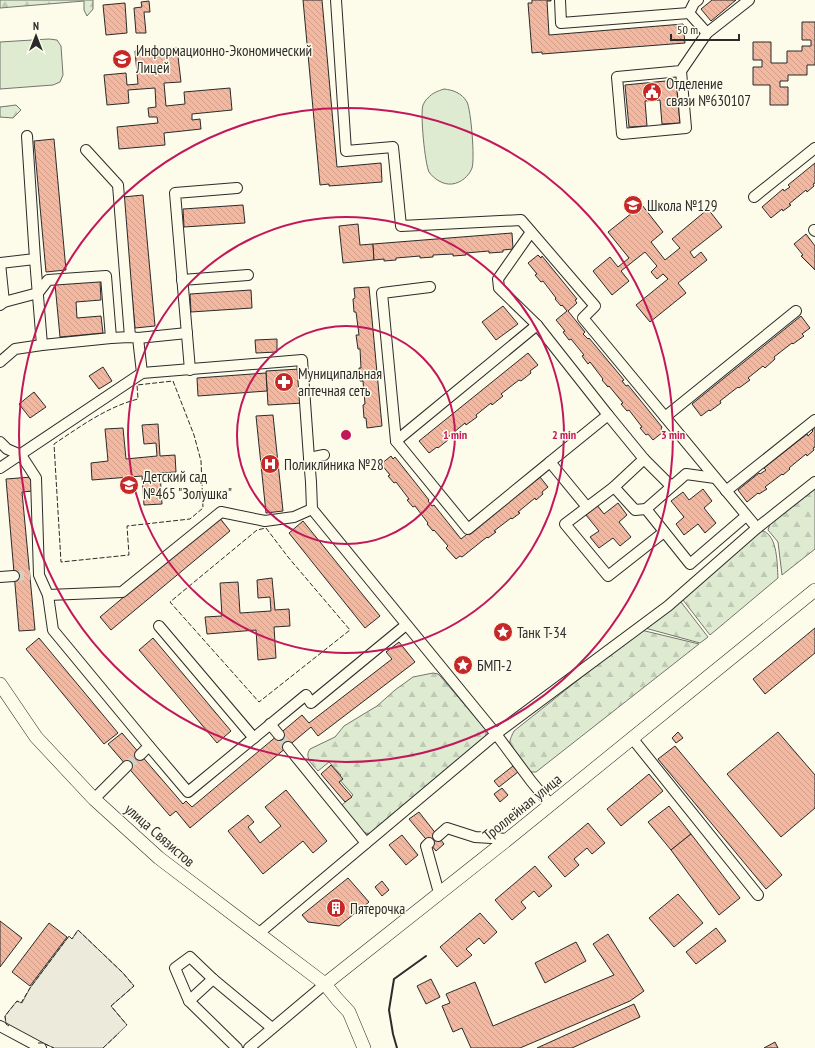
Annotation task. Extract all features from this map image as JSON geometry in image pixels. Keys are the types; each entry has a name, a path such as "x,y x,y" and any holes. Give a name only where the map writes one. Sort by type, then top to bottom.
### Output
{"main road":[{"name":"Троллейная улица","path":"325,984 508,839 815,590"},
{"name":"улица Связистов","path":"0,684 36,737 94,799 159,858 325,984 349,1012 364,1048"}],"street":[{"path":"336,0 346,151 393,147 401,226 521,220 595,306 583,318 746,516 758,528"},
{"path":"560,0 561,23 689,13"},
{"path":"689,13 694,2 698,0"},
{"path":"681,71 617,76 622,134 686,128 681,71 707,33 749,0"},
{"path":"689,13 707,33"},
{"path":"27,136 42,345"},
{"path":"754,197 815,148"},
{"path":"86,150 118,185 134,337 142,373"},
{"path":"190,370 175,193 237,188"},
{"path":"531,232 498,279 499,288 537,325 644,458 671,486"},
{"path":"35,259 0,263 2,303 38,293 48,280 106,276 112,338"},
{"path":"182,280 248,275"},
{"path":"430,287 382,293 396,441 468,529 608,414"},
{"path":"665,417 796,311"},
{"path":"396,441 537,325"},
{"path":"0,362 15,349 112,338 187,333"},
{"path":"0,468 142,373 302,360 312,509 496,734 550,804"},
{"path":"726,491 815,420"},
{"path":"0,442 7,449 21,455 36,478 35,575 48,595 53,630 188,792 306,696 311,703 406,625"},
{"path":"309,458 324,455"},
{"path":"644,458 614,487 565,524 608,576 664,532"},
{"path":"550,462 587,507"},
{"path":"614,487 635,510 646,509 686,474 715,478"},
{"path":"258,934 496,734 668,606 758,528 815,482"},
{"path":"48,595 122,592 221,512 265,521 294,517 312,509"},
{"path":"646,509 690,564 746,516"},
{"path":"0,576 14,576"},
{"path":"159,626 254,738"},
{"path":"270,724 279,735"},
{"path":"632,738 758,895"},
{"path":"140,755 149,746"},
{"path":"288,747 366,843"},
{"path":"94,799 127,766"},
{"path":"438,836 448,828 475,837 508,839"},
{"path":"429,843 426,846 439,893"},
{"path":"237,1048 189,1001 174,968 190,956 213,979 272,1028"},
{"path":"189,1001 213,979"},
{"name":"Троллейная улица","path":"249,1048 325,984"},
{"path":"0,1026 41,1048"}],"green space":[{"path":"0,0 93,0 93,9 87,16 84,10 84,1 0,8"},
{"path":"49,39 57,40 61,46 63,75 60,82 53,85 0,89 0,42"},
{"path":"444,89 457,92 463,96 467,102 472,135 472,168 464,179 452,184 445,184 439,181 429,172 423,139 423,105 431,95"},
{"path":"16,105 21,110 13,118 0,117 0,107"},
{"path":"815,487 815,549 782,575 778,542 768,530 770,524"},
{"path":"763,531 772,539 774,545 777,559 778,578 710,635 683,598"},
{"path":"678,602 681,602 708,637 700,643 645,628"},
{"path":"641,630 699,644 536,772 531,772 512,751 510,741 514,731"},
{"path":"433,673 438,674 441,677 486,730 486,737 371,835 366,833 354,823 341,806 353,795 338,778 341,775 329,762 318,771 308,758 308,752 310,749 335,737 344,726 377,706 413,677"}],"shaded area":[{"path":"78,930 123,973 134,986 111,1006 127,1025 103,1048 54,1048 43,1043 38,1043 6,1024 5,1016 17,1001 22,1003 30,988 69,936 72,939"}],"building":[{"path":"303,0 322,0 337,167 381,163 382,182 329,186 329,184 320,185"},
{"path":"532,0 551,0 547,1 549,35 683,24 685,43 542,54 542,52 532,53 528,3 532,3"},
{"path":"712,0 736,0 711,21 701,9"},
{"path":"149,1 150,12 144,12 146,33 136,33 134,8 142,7 141,2"},
{"path":"125,3 127,33 106,35 103,5"},
{"path":"802,22 815,22 815,65 807,65 807,75 788,75 788,81 780,81 780,87 788,87 788,105 770,105 770,85 753,85 753,67 762,67 762,60 753,60 753,42 771,42 771,63 787,63 787,51 802,51 802,46 811,46 811,40 802,40"},
{"path":"177,48 181,82 164,83 166,106 185,104 184,92 230,88 232,110 192,114 192,120 200,119 201,129 164,133 165,145 119,149 117,127 158,123 157,117 149,117 148,108 156,107 155,88 128,90 129,103 107,105 104,75 126,73 127,85 138,84 135,51"},
{"path":"676,80 680,123 662,124 660,100 645,101 647,126 629,127 625,85"},
{"path":"54,139 66,270 46,272 34,141"},
{"path":"815,163 814,186 807,192 806,190 789,204 791,205 783,211 782,209 771,218 762,207 783,189 784,191 790,187 788,185"},
{"path":"143,195 155,326 135,328 123,197"},
{"path":"243,205 245,223 184,227 183,209"},
{"path":"642,205 663,232 651,242 665,260 680,248 672,239 708,209 722,227 690,252 694,258 701,252 707,260 678,283 686,293 650,322 636,305 668,279 663,274 657,279 651,272 657,266 645,252 621,271 629,281 612,295 593,271 610,257 618,267 629,258 608,232"},
{"path":"358,224 360,245 373,244 374,260 343,263 339,226"},
{"path":"512,233 513,249 503,250 503,252 489,253 489,251 466,253 466,255 433,255 433,257 420,258 420,256 396,258 396,260 374,260 373,244"},
{"path":"806,234 815,246 815,270 801,256 803,255 794,244"},
{"path":"538,255 541,258 542,256 577,299 575,300 577,303 568,311 585,332 583,334 588,339 589,338 624,380 622,381 626,386 628,385 662,427 661,429 663,432 653,440 640,428 642,427 629,410 627,411 621,404 623,403 602,380 603,379 590,362 588,364 582,356 584,355 571,339 569,340 563,332 565,331 556,320 567,311 555,299 556,298 543,281 541,282 535,275 537,274 528,263"},
{"path":"100,281 101,300 76,302 77,318 101,316 103,333 60,337 55,284"},
{"path":"369,287 382,426 367,428 366,418 364,418 363,405 365,404 363,381 360,381 360,349 358,349 356,335 359,335 353,299 355,298 354,288"},
{"path":"251,290 252,308 191,312 190,294"},
{"path":"503,306 518,324 496,340 482,322"},
{"path":"801,316 810,328 802,334 804,336 774,357 775,359 765,368 763,366 748,378 750,380 720,401 721,403 701,416 692,404"},
{"path":"277,339 277,352 256,353 255,340"},
{"path":"528,353 538,365 530,371 531,373 501,394 503,396 492,405 491,403 476,415 477,417 466,425 465,423 447,438 448,440 429,453 419,441"},
{"path":"103,367 112,381 99,389 89,376"},
{"name":"Муниципальная аптечная сеть","path":"300,369 303,403 268,405 266,371"},
{"path":"266,373 267,391 198,396 197,378"},
{"path":"34,392 46,407 30,418 19,404"},
{"name":"Поликлиника №28","path":"273,415 283,511 266,513 256,416"},
{"path":"158,424 160,456 175,455 176,472 160,473 162,504 144,505 142,476 92,480 91,463 108,461 105,429 123,428 126,459 157,456 156,443 144,444 142,425"},
{"path":"815,427 814,450 807,456 806,454 783,475 782,474 765,487 767,489 759,494 758,493 747,502 738,490 759,473 760,474 766,470 764,468 807,434 808,436"},
{"path":"391,456 393,459 395,457 429,500 428,501 432,506 434,505 461,539 488,517 489,518 495,514 494,512 536,478 537,480 540,477 548,487 536,500 535,498 518,512 520,513 494,531 496,532 488,538 487,537 462,557 460,556 456,559 446,548 448,546 427,524 428,523 415,506 413,507 407,500 409,499 396,482 394,483 388,476 390,475 381,464"},
{"path":"32,477 33,491 22,492 35,630 19,631 6,479"},
{"path":"703,489 712,501 704,508 716,523 705,533 698,524 684,535 676,524 684,517 671,501 683,492 689,500"},
{"path":"618,503 627,515 619,522 631,537 620,546 613,538 599,548 590,537 599,531 586,515 597,505 604,514"},
{"path":"219,517 230,531 111,630 100,617"},
{"path":"303,521 380,616 365,628 289,533"},
{"path":"272,578 275,610 289,609 290,626 274,627 276,658 258,660 256,630 207,634 205,617 222,616 220,583 238,582 240,613 271,611 270,597 258,598 257,580"},
{"path":"815,628 815,653 765,694 753,679"},
{"path":"39,638 118,733 104,744 26,649"},
{"path":"153,638 231,731 217,743 139,650"},
{"path":"399,642 415,662 318,736 311,727 190,828 176,811 170,816 108,744 122,733 183,804 186,801 192,807 302,715 309,723 392,659 386,652"},
{"path":"678,732 683,738 676,743 672,738"},
{"path":"778,732 815,775 815,808 781,837 727,774"},
{"path":"675,746 782,875 766,889 658,759"},
{"path":"331,765 343,779 339,782 352,797 345,802 321,774"},
{"path":"513,766 518,772 499,787 494,781"},
{"path":"649,774 663,791 621,826 607,809"},
{"path":"502,788 508,795 500,802 494,794"},
{"path":"286,790 327,841 313,853 303,841 263,874 228,831 248,815 254,822 248,827 260,843 281,826 265,807"},
{"path":"669,806 691,834 671,850 648,822"},
{"path":"419,812 444,844 436,851 409,819"},
{"path":"588,823 605,843 592,854 587,848 574,859 579,865 565,877 548,857"},
{"path":"691,834 740,898 719,915 671,850"},
{"path":"402,835 418,855 406,865 389,845"},
{"path":"535,866 552,886 539,897 534,891 521,902 526,908 512,920 495,900"},
{"name":"Пятерочка","path":"348,878 369,902 339,926 308,922 302,915"},
{"path":"382,881 389,890 382,896 375,887"},
{"path":"678,894 703,923 674,947 649,918"},
{"path":"480,913 497,932 484,944 479,938 466,949 472,955 457,967 440,947"},
{"path":"0,921 22,938 0,967"},
{"path":"49,923 67,937 30,986 12,972"},
{"path":"716,928 726,941 696,964 686,952"},
{"path":"608,934 644,991 630,1001 520,1048 471,1048 462,1028 453,1032 442,1006 450,1003 446,994 475,982 493,1026 614,975 593,944"},
{"path":"576,942 586,961 545,983 535,963"},
{"path":"431,979 440,997 426,1004 417,986"},
{"path":"634,1004 640,1017 572,1048 537,1048"},
{"path":"775,1042 778,1048 764,1048"}],"tunnel":[{"path":"14,576 30,575"},
{"path":"279,735 288,747"},
{"path":"127,766 140,755"}],"fence":[{"path":"173,381 194,435 201,461 203,508 190,519 127,526 129,555 61,562 54,444 105,412 127,402 138,399 137,385 173,381"},
{"path":"266,528 288,557 350,630 259,702 170,602 257,530 266,528"},
{"path":"9,1026 6,1024 5,1016 17,1001 21,1003 30,988 69,936 72,939 78,930 123,973 134,986 111,1006 127,1025"},
{"path":"103,1048 119,1033"},
{"path":"38,1043 43,1043 54,1048"}],"wall":[{"path":"397,1048 389,1010 394,979 426,956"}],"place":[{"name":"Информационно-Экономический Лицей","path":"122,59"},
{"name":"Отделение связи №630107","path":"652,92"},
{"name":"Школа №129","path":"633,205"},
{"name":"Муниципальная аптечная сеть","path":"284,382"},
{"name":"Поликлиника №28","path":"270,464"},
{"name":"Детский сад №465 \"Золушка\"","path":"129,485"},
{"name":"Танк Т-34","path":"503,632"},
{"name":"БМП-2","path":"463,665"},
{"name":"Пятерочка","path":"336,908"}]}
